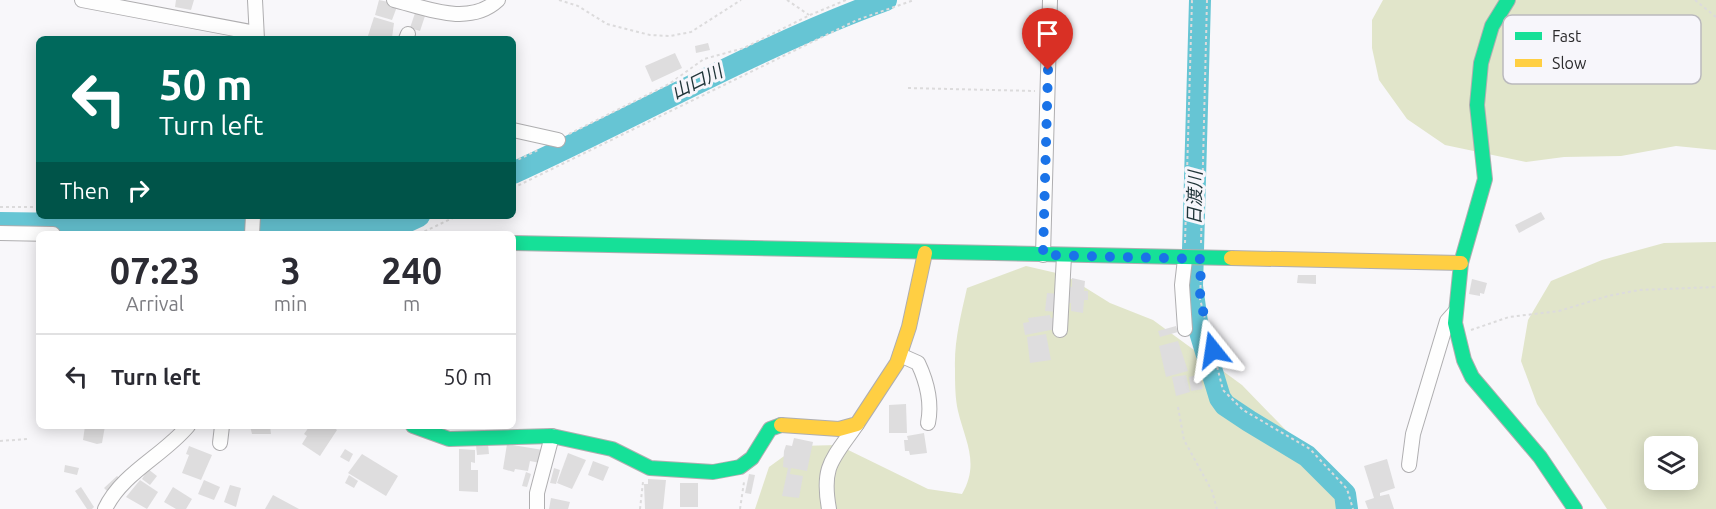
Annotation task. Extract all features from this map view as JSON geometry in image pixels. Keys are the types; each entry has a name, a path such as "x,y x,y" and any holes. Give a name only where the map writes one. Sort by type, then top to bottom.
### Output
{"street":[{"path":"82,0 253,36"},
{"path":"161,0 161,15"},
{"path":"255,0 257,36"},
{"path":"394,0 448,15 477,11 498,0"},
{"path":"1043,255 1050,0"},
{"path":"1508,0 1492,26 1481,63 1477,105 1485,161 1485,179 1461,263 1455,312 1457,335 1472,377 1540,457 1575,509"},
{"path":"516,131 558,140"},
{"path":"0,233 36,234"},
{"path":"516,243 1461,263"},
{"path":"829,509 824,483 830,464 900,355 909,327 925,253"},
{"path":"1060,330 1064,256"},
{"path":"1185,329 1182,278 1193,259"},
{"path":"1409,465 1417,423 1447,321 1455,312"},
{"path":"900,355 918,363 925,377 930,411 928,423"},
{"path":"421,429 449,439 552,436 612,449 650,468 713,472 740,466 747,462 770,429 779,425 839,429 857,424"},
{"path":"105,509 124,482 168,448 185,429"},
{"path":"220,443 222,429"},
{"path":"537,509 539,482 552,436"}],"path":[{"path":"559,0 578,6 607,24 650,35 670,36 691,32 741,0"},
{"path":"787,0 809,15"},
{"path":"516,161 669,84 704,59 744,48 809,15 846,0"},
{"path":"516,187 857,20 914,0"},
{"path":"1192,0 1193,259 1200,299 1224,390 1243,410 1310,449 1347,489 1353,509"},
{"path":"1193,259 1207,0"},
{"path":"1695,0 1716,17"},
{"path":"908,88 1047,92"},
{"path":"0,207 36,207"},
{"path":"425,231 451,219"},
{"path":"1457,335 1509,317 1559,311 1628,292 1716,287"},
{"path":"1178,407 1184,440 1212,491 1217,509"},
{"path":"0,441 28,439"},
{"path":"740,509 747,462"},
{"path":"640,509 645,466"}],"green space":[{"path":"1383,0 1716,0 1716,150 1676,146 1621,156 1564,157 1526,162 1445,145 1407,119 1379,80 1372,48 1372,20"},
{"path":"1716,242 1716,509 1607,509 1537,404 1521,361 1528,320 1551,281 1602,260 1664,243"},
{"path":"1026,266 1065,275 1110,303 1153,320 1242,385 1310,455 1354,509 755,509 769,467 798,446 838,445 928,489 962,494 970,472 970,462 957,406 955,359 958,328 967,288"}],"building":[{"path":"176,0 194,0 191,10 175,7"},
{"path":"379,0 398,4 392,20 375,15"},
{"path":"416,10 426,13 420,31 410,28"},
{"path":"374,17 394,23 392,36 368,36"},
{"path":"708,43 710,50 696,53 695,46"},
{"path":"675,53 682,68 652,82 645,66"},
{"path":"1541,212 1545,219 1519,233 1515,225"},
{"path":"1298,275 1316,275 1316,284 1297,283"},
{"path":"1072,278 1085,281 1084,291 1088,291 1088,300 1084,300 1083,313 1071,311 1071,303 1066,303 1067,286 1072,287"},
{"path":"1472,279 1487,283 1484,294 1480,293 1480,296 1469,294"},
{"path":"1047,293 1060,294 1058,312 1045,311"},
{"path":"1050,315 1054,318 1056,329 1025,335 1023,323 1029,322 1028,318"},
{"path":"1176,326 1178,332 1160,337 1158,331"},
{"path":"1046,334 1051,360 1030,363 1027,337"},
{"path":"1178,341 1188,371 1166,377 1159,346"},
{"path":"1200,374 1203,389 1191,391 1189,377"},
{"path":"1186,375 1190,392 1176,396 1172,377"},
{"path":"906,404 907,433 889,433 889,405"},
{"path":"85,429 104,429 102,443 83,440"},
{"path":"251,429 270,429 271,434 252,434"},
{"path":"308,429 337,430 320,456 302,444 307,436 304,434"},
{"path":"924,433 927,453 910,455 909,451 905,451 904,440 908,440 907,436"},
{"path":"794,438 813,442 807,471 791,468 790,474 803,476 799,498 782,496 788,468 783,467 784,451 786,445 792,446"},
{"path":"488,444 489,454 477,455 476,445"},
{"path":"507,444 543,450 540,463 530,461 528,471 515,469 514,472 503,469"},
{"path":"189,446 212,455 201,480 182,473 189,455 186,454"},
{"path":"345,449 353,454 349,462 340,457"},
{"path":"459,449 475,450 475,463 471,462 471,470 478,470 478,492 459,491"},
{"path":"568,453 586,460 572,489 557,483"},
{"path":"362,454 398,476 386,496 348,473"},
{"path":"1387,459 1395,488 1380,493 1380,496 1389,494 1394,509 1368,509 1365,501 1374,498 1364,466"},
{"path":"593,461 609,467 603,481 588,475"},
{"path":"65,465 79,468 77,475 64,472"},
{"path":"554,468 560,470 556,484 550,483"},
{"path":"148,469 157,476 150,485 142,479"},
{"path":"526,472 531,474 527,487 522,486"},
{"path":"749,474 755,475 751,494 745,493"},
{"path":"349,475 358,481 354,488 345,483"},
{"path":"117,476 122,480 109,493 104,488"},
{"path":"648,479 666,480 663,509 645,509 644,484 648,484"},
{"path":"140,480 158,492 147,509 126,497"},
{"path":"204,480 220,487 214,500 198,494"},
{"path":"680,483 698,483 698,507 680,507"},
{"path":"230,485 241,488 236,507 224,502"},
{"path":"81,487 94,507 92,509 87,509 75,491"},
{"path":"173,487 192,499 186,509 176,509 164,502"},
{"path":"273,495 299,509 265,509"},
{"path":"551,498 570,502 568,509 549,509"}],"waterway":[{"name":"山口川","path":"516,172 744,60 886,0"},
{"name":"日渡川","path":"1200,0 1192,286 1197,322 1220,398 1225,405 1307,456 1345,494 1347,509"},
{"name":"山口川","path":"0,223 355,228 406,222 412,219"}],"traffic: fast":[{"path":"1508,0 1492,26 1481,63 1477,105 1485,179 1461,263 1455,323 1464,360 1472,377 1540,457 1575,509"},
{"path":"516,243 1231,258"},
{"path":"421,429 449,439 552,436 612,449 650,468 713,472 740,467 752,458 770,429 781,425"}],"traffic: slow":[{"path":"781,425 839,429 857,424 897,363 909,327 925,253"},
{"path":"1231,258 1461,263"}],"route":[{"path":"1048,70 1043,255 1201,259 1200,299 1213,350"}]}
